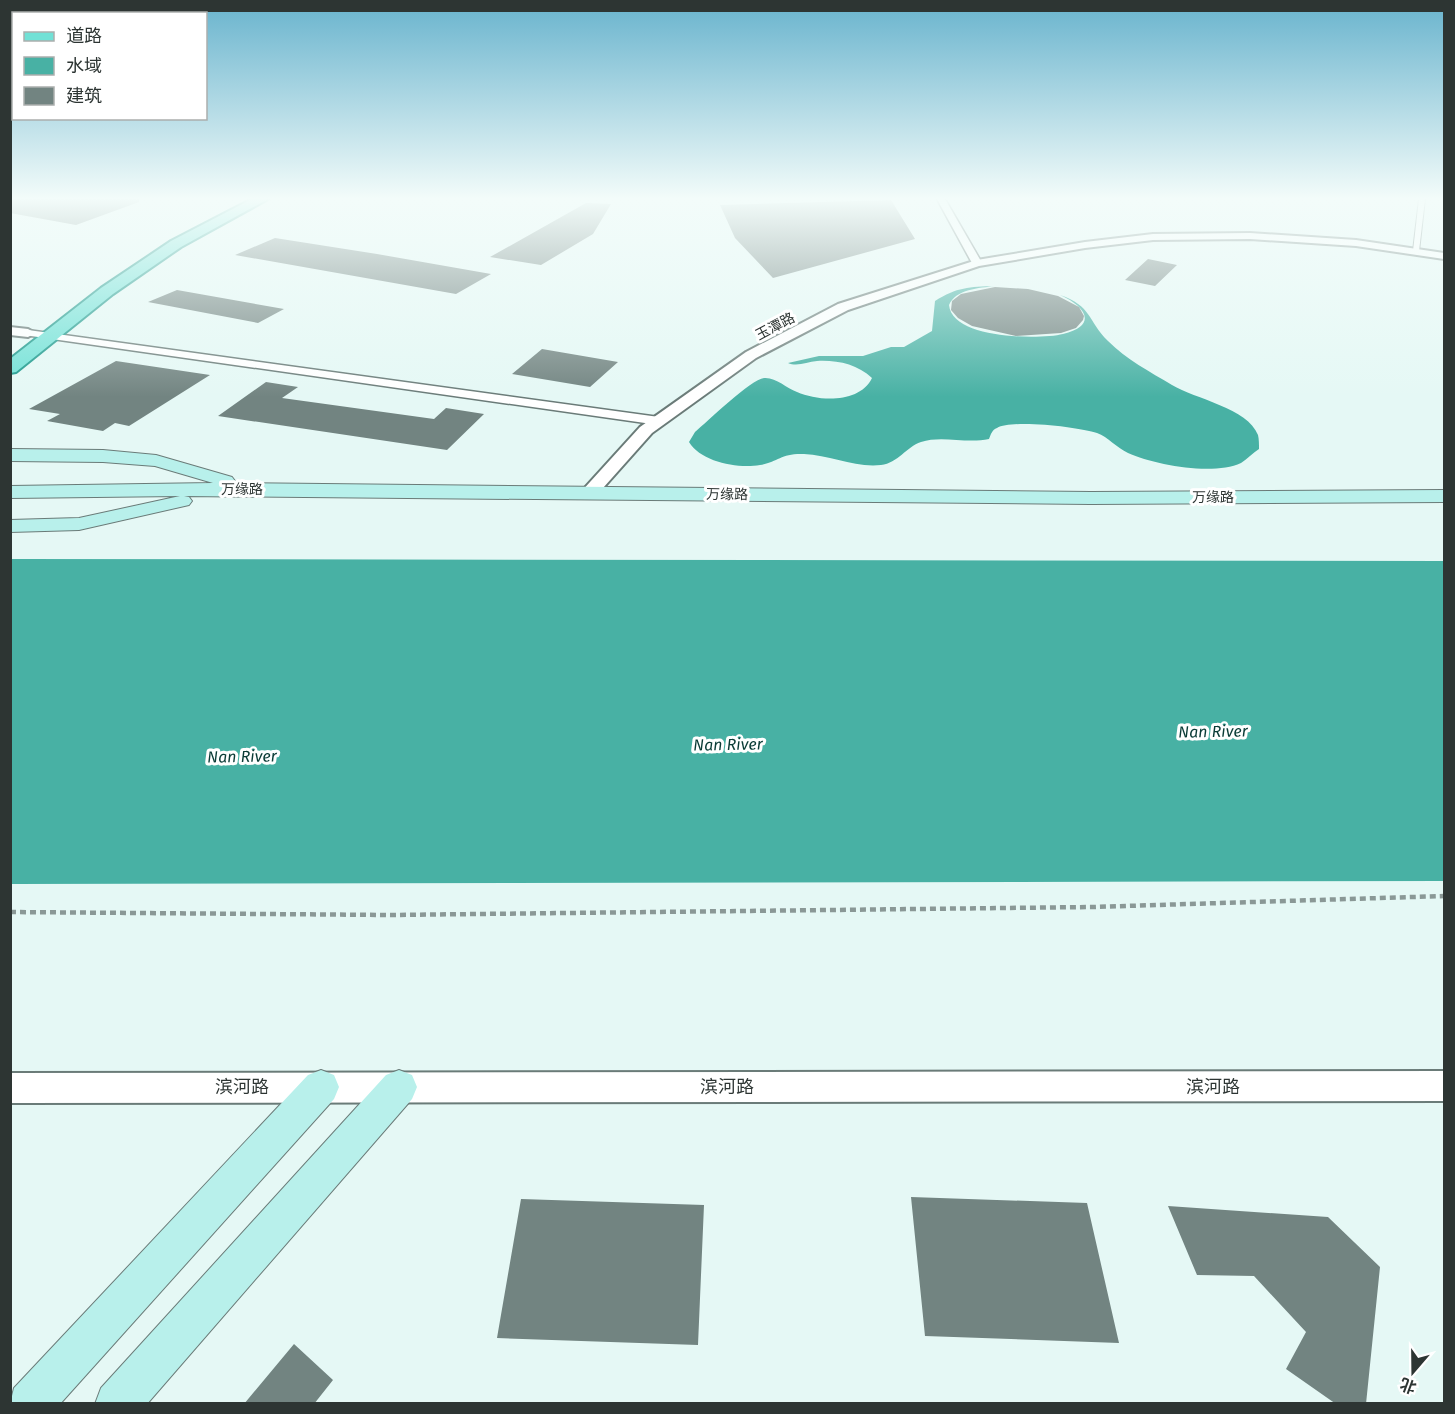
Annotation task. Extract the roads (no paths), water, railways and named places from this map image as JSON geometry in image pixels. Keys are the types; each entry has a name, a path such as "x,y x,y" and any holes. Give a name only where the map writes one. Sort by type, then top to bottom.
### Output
{"main road":[{"path":"10,346 132,265"},
{"path":"10,368 107,291 146,265"},
{"path":"10,456 103,456 156,461 229,485"},
{"path":"10,456 80,459 97,463 98,469 88,486 88,502 65,514 44,519 10,519"},
{"name":"万缘路","path":"10,481 88,486"},
{"path":"10,526 79,524 229,485"},
{"name":"万缘路","path":"10,492 88,486 229,485 1092,498 1444,496"},
{"name":"万缘路","path":"593,489 1444,488"},
{"path":"30,1404 321,1087"},
{"path":"117,1404 399,1087"}],"street":[{"name":"玉潭路","path":"593,489 646,429 751,355 843,307 974,265"},
{"path":"10,331 659,421"},
{"name":"滨河路","path":"10,1088 1444,1086"}],"water":[{"path":"995,286 962,292 949,305 954,316 965,325 998,335 1051,336 1074,330 1084,321 1084,315 1076,304 1060,295 1070,299 1084,309 1115,348 1130,359 1172,385 1220,405 1244,418 1258,435 1259,449 1241,463 1229,467 1200,469 1168,465 1139,457 1124,451 1097,433 1061,426 1016,424 995,429 989,439 972,441 937,439 921,442 887,464 881,465 862,465 804,454 785,456 766,464 741,466 702,455 689,442 695,432 729,402 749,385 764,378 773,379 797,392 817,398 839,398 858,392 872,378 853,366 824,361 788,363 819,356 863,356 891,347 904,347 932,331 935,301 964,289"},
{"name":"Nan River","path":"11,559 1444,561 1444,881 11,884"}]}
